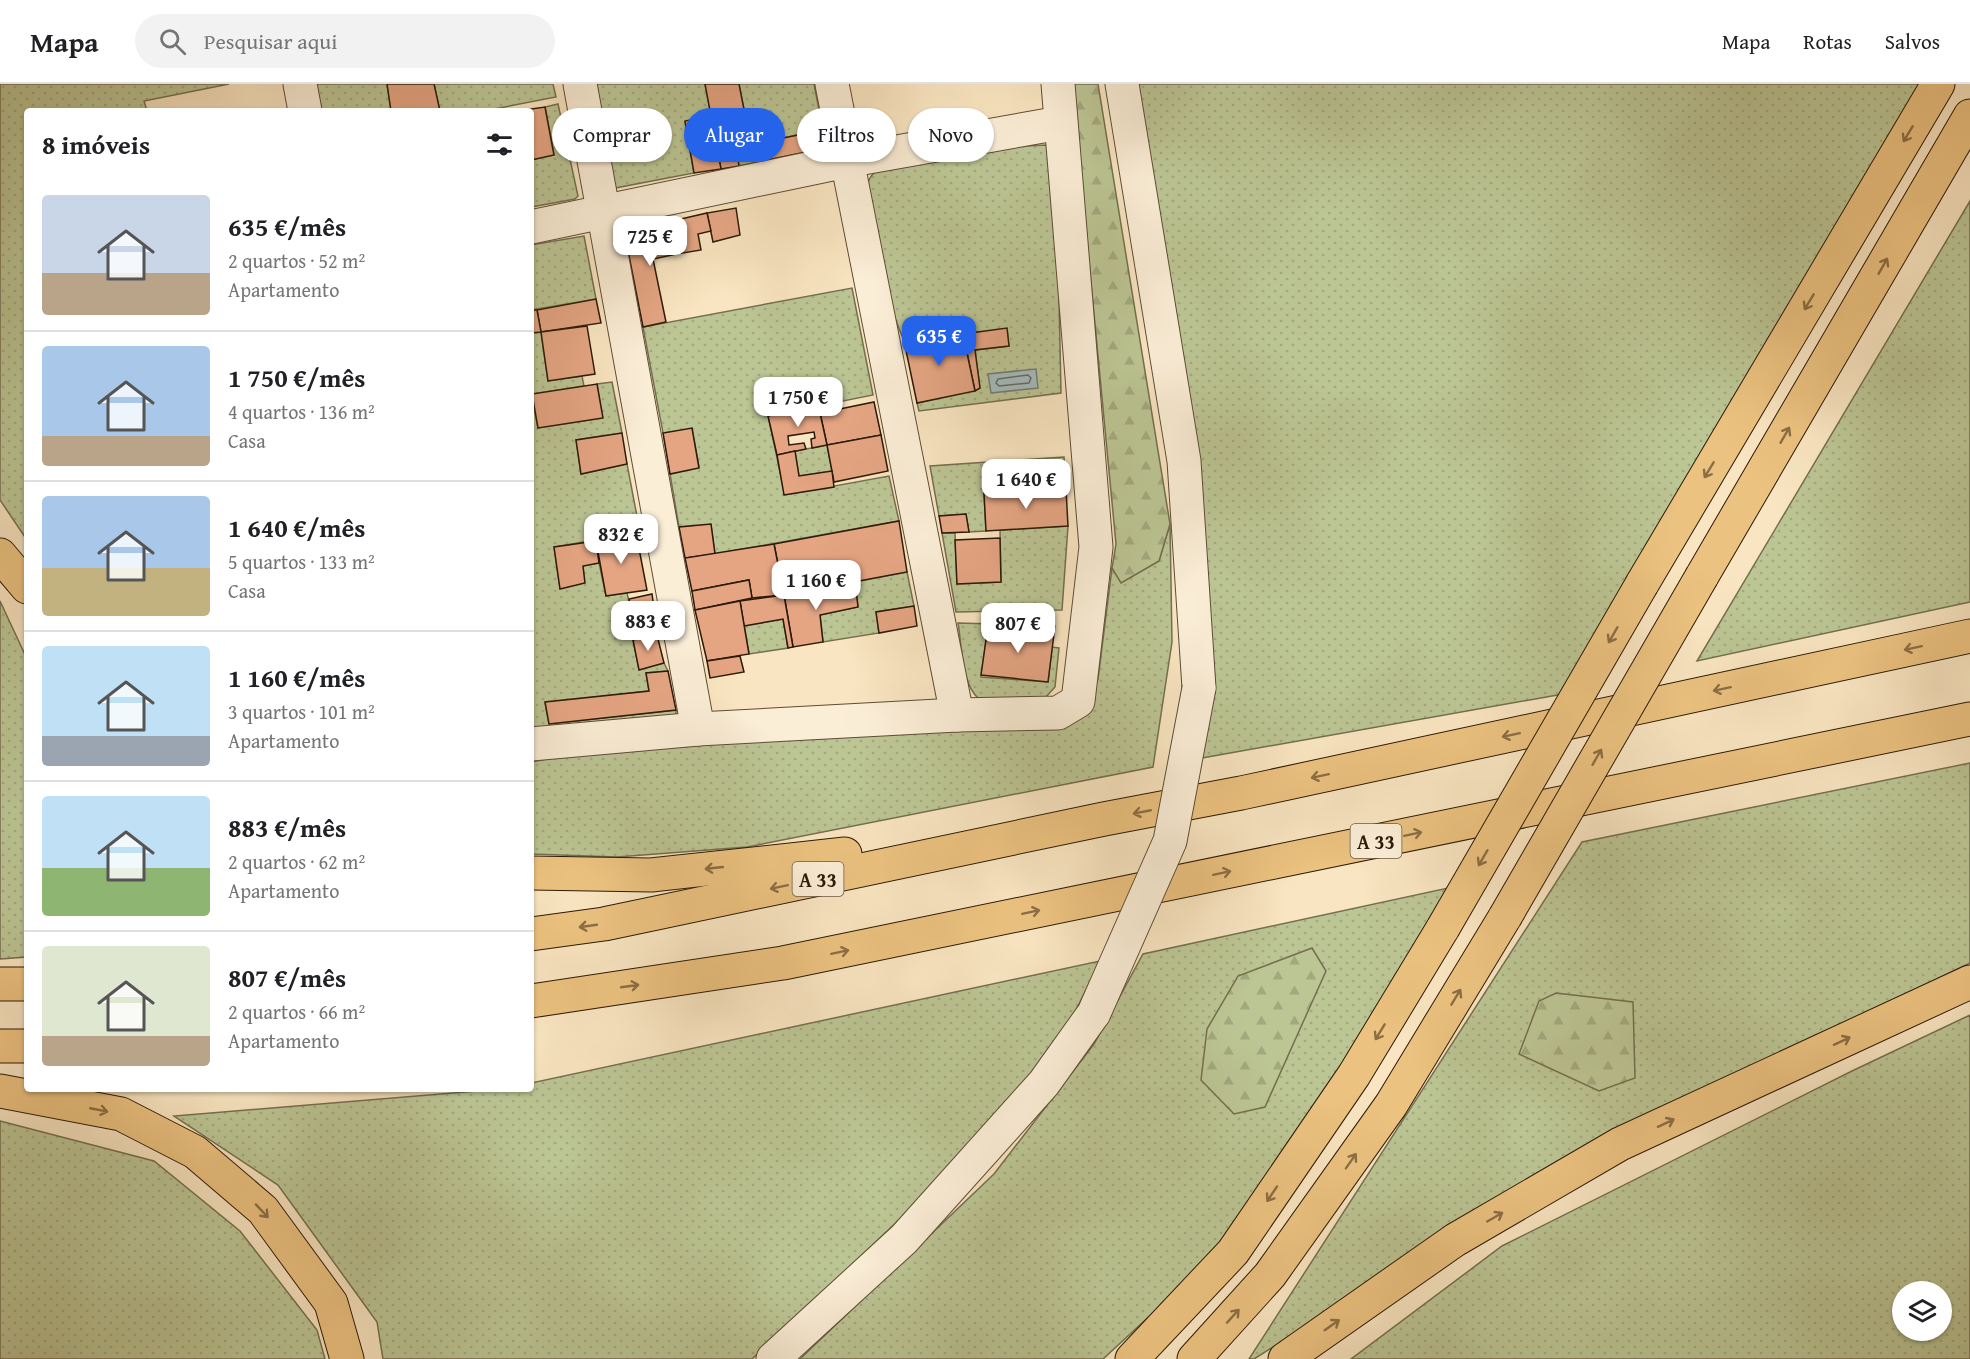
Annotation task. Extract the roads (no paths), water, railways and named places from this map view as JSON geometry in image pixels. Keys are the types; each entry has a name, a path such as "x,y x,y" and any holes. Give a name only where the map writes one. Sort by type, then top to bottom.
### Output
{"highway":[{"path":"1132,1359 1233,1251 1354,1075 1443,928 1642,584 1938,84"},
{"path":"1194,1359 1270,1275 1385,1114 1505,917 1970,116"},
{"path":"0,555 24,583"},
{"name":"A 33","path":"534,934 604,924 1104,819 1241,793 1970,636"},
{"name":"A 33","path":"534,1001 783,963 1970,719"},
{"path":"534,873 662,873 831,856 1048,814 1104,819"},
{"path":"1285,1359 1455,1240 1620,1144 1970,982"},
{"path":"0,984 24,984"},
{"path":"0,1047 24,1046"},
{"path":"0,1091 121,1114 195,1152 263,1210 331,1303 347,1359"}],"street":[{"path":"300,84 304,108"},
{"path":"580,84 698,729"},
{"path":"832,84 836,108"},
{"path":"534,744 698,729 957,715 1058,713 1078,701 1096,547 1058,84"},
{"path":"773,1359 904,1239 1044,1083 1094,1013 1170,842 1199,688 1184,461 1122,84"},
{"path":"896,151 1060,123"},
{"path":"534,226 837,162"},
{"path":"846,162 957,715"}],"water":[{"path":"1036,369 1038,388 991,393 988,374"}]}
